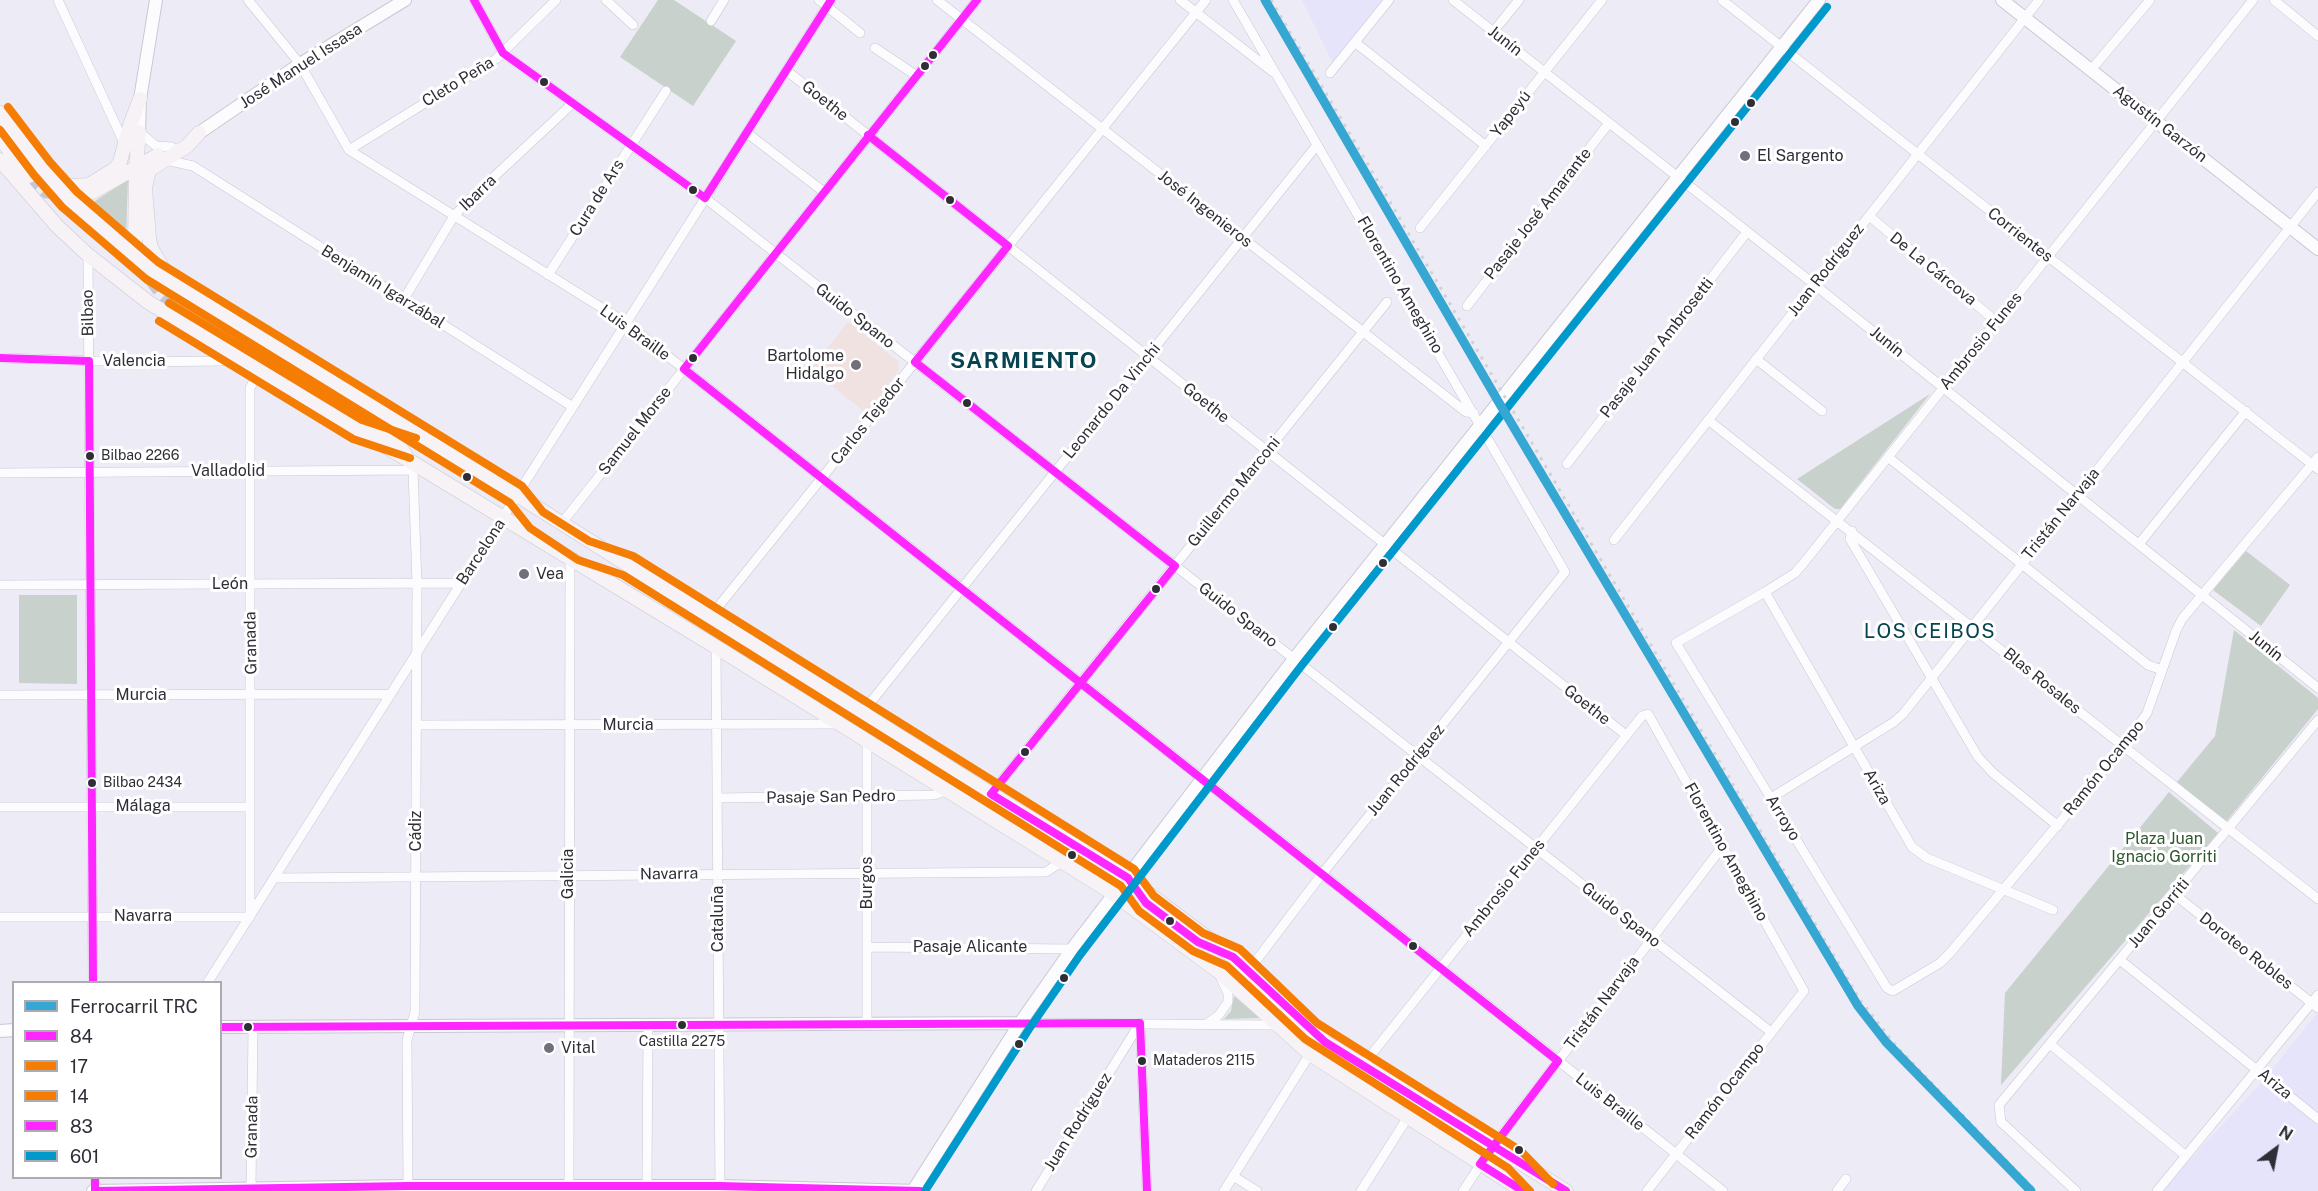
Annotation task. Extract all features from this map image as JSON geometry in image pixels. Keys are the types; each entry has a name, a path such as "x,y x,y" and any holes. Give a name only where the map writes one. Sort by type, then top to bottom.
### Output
{"main road":[{"path":"42,169 60,184 68,186 89,184 115,169 120,162 140,99"},
{"path":"0,113 42,169 88,219 131,255 173,285 517,495 1128,878 1194,925 1249,970 1311,1031 1566,1191"},
{"path":"135,242 139,132"},
{"path":"173,285 162,269 149,238 146,188 149,170 187,146 200,133"},
{"path":"83,195 95,191 200,133"},
{"path":"0,138 29,176"},
{"path":"0,160 36,203 88,255 148,302 259,372 716,647 1114,894 1218,971 1275,1025 1310,1054 1523,1191"},
{"path":"176,307 381,428 396,440 413,465"}],"street":[{"path":"58,0 124,145"},
{"path":"156,0 140,99 139,132 156,146 172,147"},
{"name":"Luis Braille","path":"248,0 300,63 349,150 626,323 1723,1191"},
{"name":"José Manuel Issasa","path":"200,133 300,63 405,0"},
{"path":"474,0 503,53"},
{"name":"Cleto Peña","path":"349,150 503,53 556,0"},
{"path":"606,0 633,26"},
{"path":"711,21 724,0"},
{"path":"819,0 829,3 860,33"},
{"name":"José Ingenieros","path":"938,0 1466,412 1477,418"},
{"name":"Samuel Morse","path":"561,524 977,0"},
{"path":"1180,0 1276,75"},
{"name":"Carlos Tejedor","path":"710,617 1206,0"},
{"name":"Florentino Ameghino","path":"1233,0 1565,572"},
{"path":"1330,73 1389,0"},
{"name":"Junín","path":"1453,0 1815,285 2318,688"},
{"path":"1493,32 1519,0"},
{"name":"Yapeyú","path":"1420,228 1602,0"},
{"name":"Corrientes","path":"1722,0 2182,363 2316,463"},
{"path":"94,1191 647,1186 720,1189 916,1190 1020,1023 1072,949 1385,544 1477,418 1678,177 1819,0"},
{"name":"Agustín Garzón","path":"2002,0 2318,249"},
{"name":"Juan Rodríguez","path":"1614,540 2039,0"},
{"path":"2091,70 2150,0"},
{"name":"Ambrosio Funes","path":"1676,643 1795,573 2253,0"},
{"path":"2274,0 2318,36"},
{"name":"Barcelona","path":"209,981 829,3"},
{"path":"1356,43 1486,146"},
{"path":"875,48 917,76"},
{"name":"Guido Spano","path":"503,53 705,198 1770,1032"},
{"name":"Goethe","path":"786,71 1626,735"},
{"name":"Cura de Ars","path":"548,275 666,91"},
{"path":"109,109 123,118 131,113 140,99"},
{"name":"Ibarra","path":"404,299 454,216 573,104"},
{"name":"Pasaje José Amarante","path":"1467,306 1609,123"},
{"path":"747,133 824,192"},
{"name":"Leonardo Da Vinchi","path":"862,713 1317,145"},
{"path":"187,146 186,153 193,166"},
{"name":"Benjamín Igarzábal","path":"163,160 193,166 573,407"},
{"name":"Tristán Narvaja","path":"1771,798 1894,722 1931,679 2318,192"},
{"name":"De La Cárcova","path":"1869,216 1996,321"},
{"name":"Pasaje Juan Ambrosetti","path":"1567,464 1747,232"},
{"name":"Bilbao","path":"88,255 93,981"},
{"name":"Guillermo Marconi","path":"991,794 1387,302"},
{"name":"Valencia","path":"0,358 89,362 222,361 228,353"},
{"path":"1756,359 1822,411"},
{"name":"Granada","path":"250,917 250,388 259,372"},
{"path":"2139,544 2246,411"},
{"name":"Blas Rosales","path":"1708,420 2318,899"},
{"path":"1888,457 2148,665 2162,670"},
{"name":"Ramón Ocampo","path":"1893,991 1945,958 2123,747 2147,713 2178,626 2201,594 2316,463"},
{"name":"Valladolid","path":"0,473 249,470 413,465"},
{"name":"Cádiz","path":"408,1188 407,1040 416,1012 417,584 413,465"},
{"path":"1852,531 1850,538 1931,679 1984,765 2058,826"},
{"name":"Galicia","path":"568,1188 570,558"},
{"name":"Juan Rodríguez","path":"1249,970 1322,874 1565,572"},
{"name":"León","path":"0,585 461,584"},
{"name":"Ariza","path":"1765,592 1918,854 2053,910"},
{"name":"Arroyo","path":"1676,643 1881,980 1893,991"},
{"name":"Cataluña","path":"716,647 720,1189"},
{"name":"Murcia","path":"0,695 391,694"},
{"name":"Florentino Ameghino","path":"1648,714 1804,991"},
{"name":"Ambrosio Funes","path":"1363,1065 1626,735 1642,716 1648,714"},
{"name":"Juan Gorriti","path":"2076,1191 2001,1122 1999,1105 2318,720"},
{"name":"Murcia","path":"416,725 839,724"},
{"name":"Burgos","path":"867,742 867,1024"},
{"name":"Pasaje San Pedro","path":"717,798 934,795 945,791"},
{"name":"Málaga","path":"0,807 250,807"},
{"name":"Tristán Narvaja","path":"1463,1191 1492,1146 1723,846"},
{"name":"Navarra","path":"274,878 1046,872 1061,862"},
{"name":"Doroteo Robles","path":"2175,894 2316,1002"},
{"name":"Navarra","path":"0,917 250,917"},
{"name":"Pasaje Alicante","path":"867,947 1072,949"},
{"name":"Ariza","path":"2120,960 2318,1119"},
{"path":"1208,1023 1219,1015 1228,1002 1227,988 1218,971"},
{"name":"Ramón Ocampo","path":"1647,1191 1804,991"},
{"path":"2157,1191 2257,1069 2316,1002"},
{"path":"222,1027 1020,1023 1275,1025"},
{"path":"1140,1023 1147,1191"},
{"name":"Juan Rodríguez","path":"1036,1191 1140,1023"},
{"path":"647,1186 648,1025"},
{"name":"Granada","path":"251,1190 253,1027"},
{"path":"2050,1044 2186,1156"},
{"path":"1224,1191 1310,1054"},
{"path":"1361,1191 1408,1117"},
{"path":"1233,1176 1257,1191"},
{"path":"1837,1191 1846,1179"}],"shaded area":[{"path":"1302,0 1395,0 1337,72"},
{"name":"Bartolome Hidalgo","path":"848,322 898,361 899,370 867,414 811,369"},
{"path":"2318,1012 2318,1191 2161,1191 2261,1083"}],"green space":[{"path":"658,0 674,0 736,41 693,106 620,57"},
{"path":"128,180 126,237 87,206"},
{"path":"1930,394 1840,509 1835,509 1797,479"},
{"path":"2246,551 2290,585 2261,626 2213,590"},
{"path":"19,595 77,595 77,684 19,683"},
{"path":"2234,630 2318,698 2318,709 2226,822 2177,782 2215,736"},
{"name":"Plaza Juan Ignacio Gorriti","path":"2169,792 2218,833 2001,1085 2005,993"},
{"path":"1234,996 1260,1018 1224,1019 1231,1011"}],"tunnel":[{"path":"29,176 45,191 72,195"},
{"path":"139,262 162,294 176,307"}],"railway":[{"path":"1271,0 1860,1000 1897,1047 2036,1191"}],"rail line":[{"name":"TRC","path":"1265,0 1498,401 1858,1006 1886,1042 2031,1191"}],"transit line":[{"name":"84","path":"474,0 503,53 705,198"},
{"name":"84","path":"705,198 831,0"},
{"name":"84","path":"977,0 684,369 1558,1061 1480,1164 1523,1191"},
{"name":"601","path":"925,1191 1029,1029 1080,955 1302,665 1827,7"},
{"name":"14","path":"8,107 50,162 77,192 158,262 522,486 543,512 589,541 633,556 1134,869 1154,896 1203,933 1240,949 1317,1023 1521,1151 1553,1184"},
{"name":"17","path":"0,130 62,207 146,279 510,503 530,528 578,560 623,575 1121,886 1139,911 1193,951 1227,966 1305,1039 1508,1168 1530,1191"},
{"name":"84","path":"868,135 1008,246 915,362 1175,566 991,794 1128,878 1146,903 1198,942 1233,957 1325,1042 1566,1191"},
{"name":"14","path":"169,303 362,420 416,438"},
{"name":"17","path":"159,321 353,439 410,458"},
{"name":"83","path":"0,358 89,361 93,981"},
{"name":"83","path":"222,1027 1140,1023 1147,1191"},
{"name":"83","path":"95,1179 95,1191 408,1186 719,1186 920,1191"}],"place":[{"name":"El Sargento","path":"1745,156"},
{"name":"Bartolome Hidalgo","path":"856,365"},
{"name":"Bilbao 2266","path":"90,456"},
{"name":"Vea","path":"524,574"},
{"name":"Bilbao 2434","path":"92,783"},
{"name":"Castilla 2275","path":"682,1025"},
{"name":"Vital","path":"549,1048"},
{"name":"Mataderos 2115","path":"1142,1061"}],"district":[{"name":"SARMIENTO","path":"1024,361"},
{"name":"LOS CEIBOS","path":"1930,632"}]}
